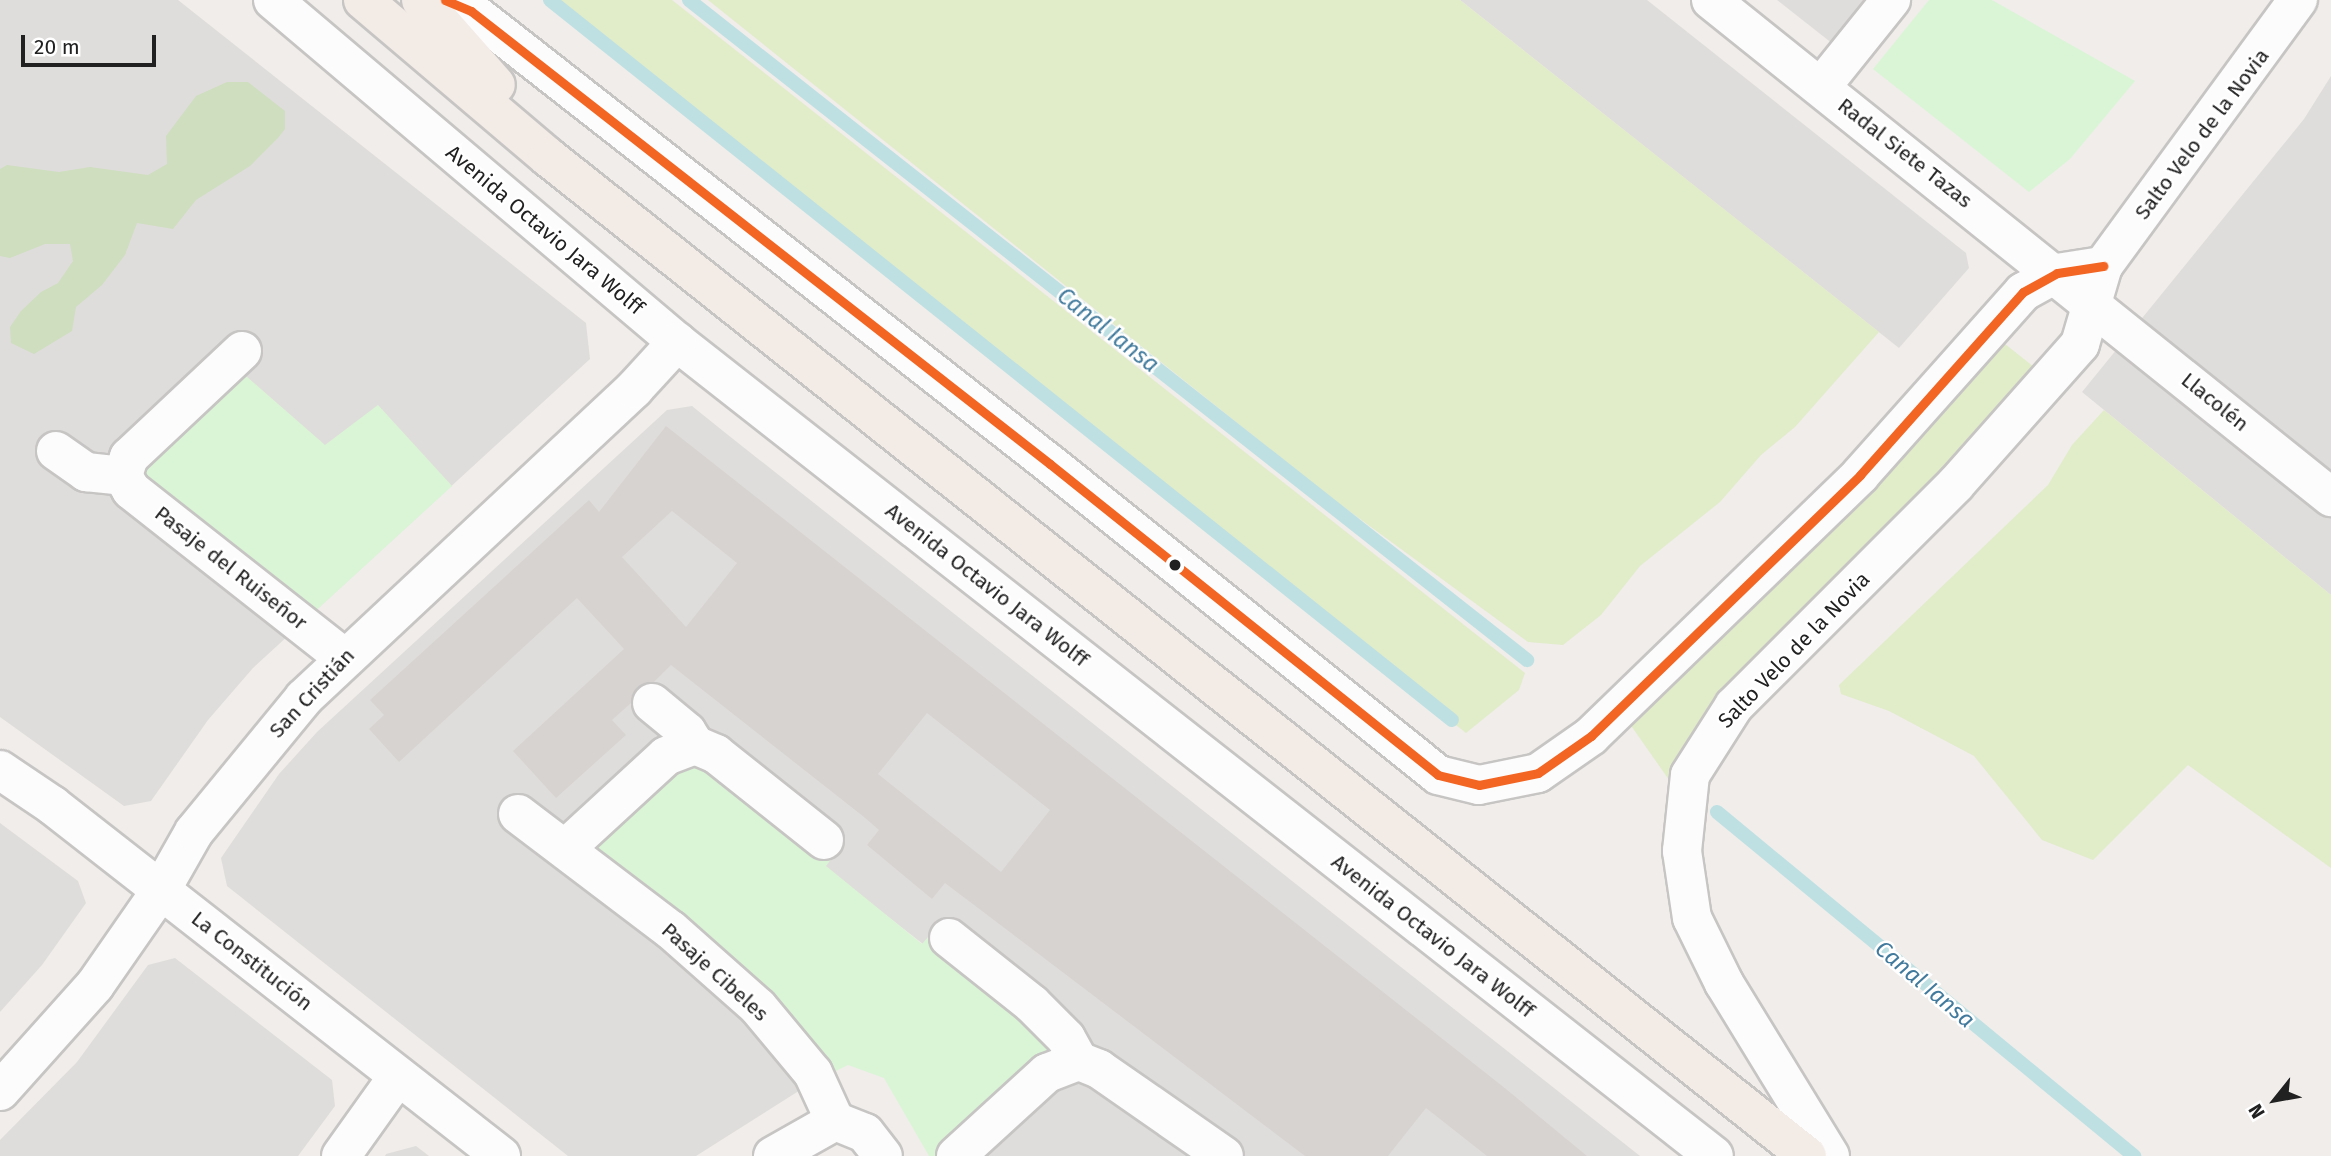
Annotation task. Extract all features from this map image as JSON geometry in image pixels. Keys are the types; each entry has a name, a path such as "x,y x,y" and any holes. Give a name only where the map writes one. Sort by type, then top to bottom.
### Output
{"main road":[{"path":"363,0 548,157 1807,1156"},
{"path":"421,0 485,75 521,108 548,157"}],"street":[{"name":"Avenida Octavio Jara Wolff","path":"273,0 677,342 1714,1156"},
{"path":"445,0 482,20 1050,464 1438,775 1479,785 1538,773 1591,736 1860,475 2023,292 2057,274 2103,266"},
{"name":"Radal Siete Tazas","path":"1711,0 2097,305"},
{"path":"1821,87 1891,0"},
{"name":"Salto Velo de la Novia","path":"1830,1156 1724,983 1692,918 1682,851 1690,775 1734,706 1955,485 2080,344 2097,305 2103,266 2298,0"},
{"name":"Llacolén","path":"2097,305 2326,483"},
{"name":"San Cristián","path":"0,1091 95,985 161,890 194,832 281,724 343,657 634,389 677,342"},
{"path":"56,451 86,472 123,475 129,457 242,351"},
{"name":"Pasaje del Ruiseñor","path":"123,475 131,490 343,657"},
{"path":"652,703 687,733 695,745 716,754 824,840"},
{"path":"565,849 666,756 695,745"},
{"name":"La Constitución","path":"0,770 161,890 501,1156"},
{"name":"Pasaje Cibeles","path":"518,814 671,930 758,1007 813,1073 835,1121"},
{"path":"948,937 1042,1013 1066,1038 1079,1061 1099,1069 1224,1156"},
{"path":"956,1156 1047,1073 1079,1061"},
{"path":"341,1156 398,1076"},
{"path":"773,1156 835,1121 865,1133 883,1156"}],"shaded area":[{"path":"0,0 178,0 586,323 590,359 253,668 208,720 151,801 124,806 0,717"},
{"path":"1460,0 1647,0 1966,253 1969,268 1899,348"},
{"path":"1777,0 1891,0 1847,55"},
{"path":"2331,76 2331,595 2082,392 2304,119"},
{"path":"692,406 1640,1156 956,1156 935,928 923,944 873,905 825,866 716,754 816,1080 696,1156 568,1156 227,886 221,858 279,774 317,732 667,410"},
{"path":"0,823 78,881 86,903 42,965 0,1012"},
{"path":"175,958 332,1080 335,1106 298,1156 0,1156 0,1140 77,1062 148,965"},
{"path":"416,1146 429,1156 385,1156 386,1154"}],"green space":[{"path":"547,0 672,0 1525,673 1519,690 1466,733"},
{"path":"708,0 1460,0 1879,332 1795,427 1761,455 1720,502 1640,566 1601,615 1563,645 1528,642 1330,497"},
{"path":"1929,0 1992,0 2135,81 2070,159 2029,192 1873,69"},
{"path":"227,82 248,82 285,111 285,129 278,138 250,166 196,200 173,229 137,223 125,255 102,285 76,307 72,331 34,354 11,343 10,327 21,311 41,292 58,283 73,261 70,244 45,244 10,258 0,256 0,169 7,165 59,172 90,167 148,175 167,164 166,136 196,96"},
{"path":"2005,344 2034,367 2022,398 1765,660 1688,807 1625,717 1979,359"},
{"path":"239,370 325,445 378,405 452,486 310,616 138,475"},
{"path":"2104,410 2331,595 2331,868 2188,765 2093,860 2042,840 1974,756 1889,711 1841,694 1839,685 2048,485 2072,445"},
{"path":"692,757 835,854 826,866 922,944 932,933 1062,1043 943,1156 929,1156 884,1078 848,1065 820,1079 578,854"}],"building":[{"path":"666,426 1506,1089 1587,1156 1487,1156 1426,1108 1388,1156 1305,1156 945,883 932,899 867,845 879,830 671,665 654,682 636,689 631,703 612,720 626,735 556,798 513,751 624,649 577,598 399,762 369,729 384,715 370,700 589,500 599,512","holes":["672,511 737,563 686,627 622,557","927,713 1050,810 1001,872 878,774"]}],"waterway":[{"path":"550,0 1452,720"},
{"name":"Canal Iansa","path":"689,0 1527,660"},
{"name":"Canal Iansa","path":"1717,812 2134,1156"}],"transit line":[{"path":"445,0 471,11 1050,464 1438,775 1479,785 1538,773 1591,736 1860,475 2023,292 2057,273 2103,266"}]}
